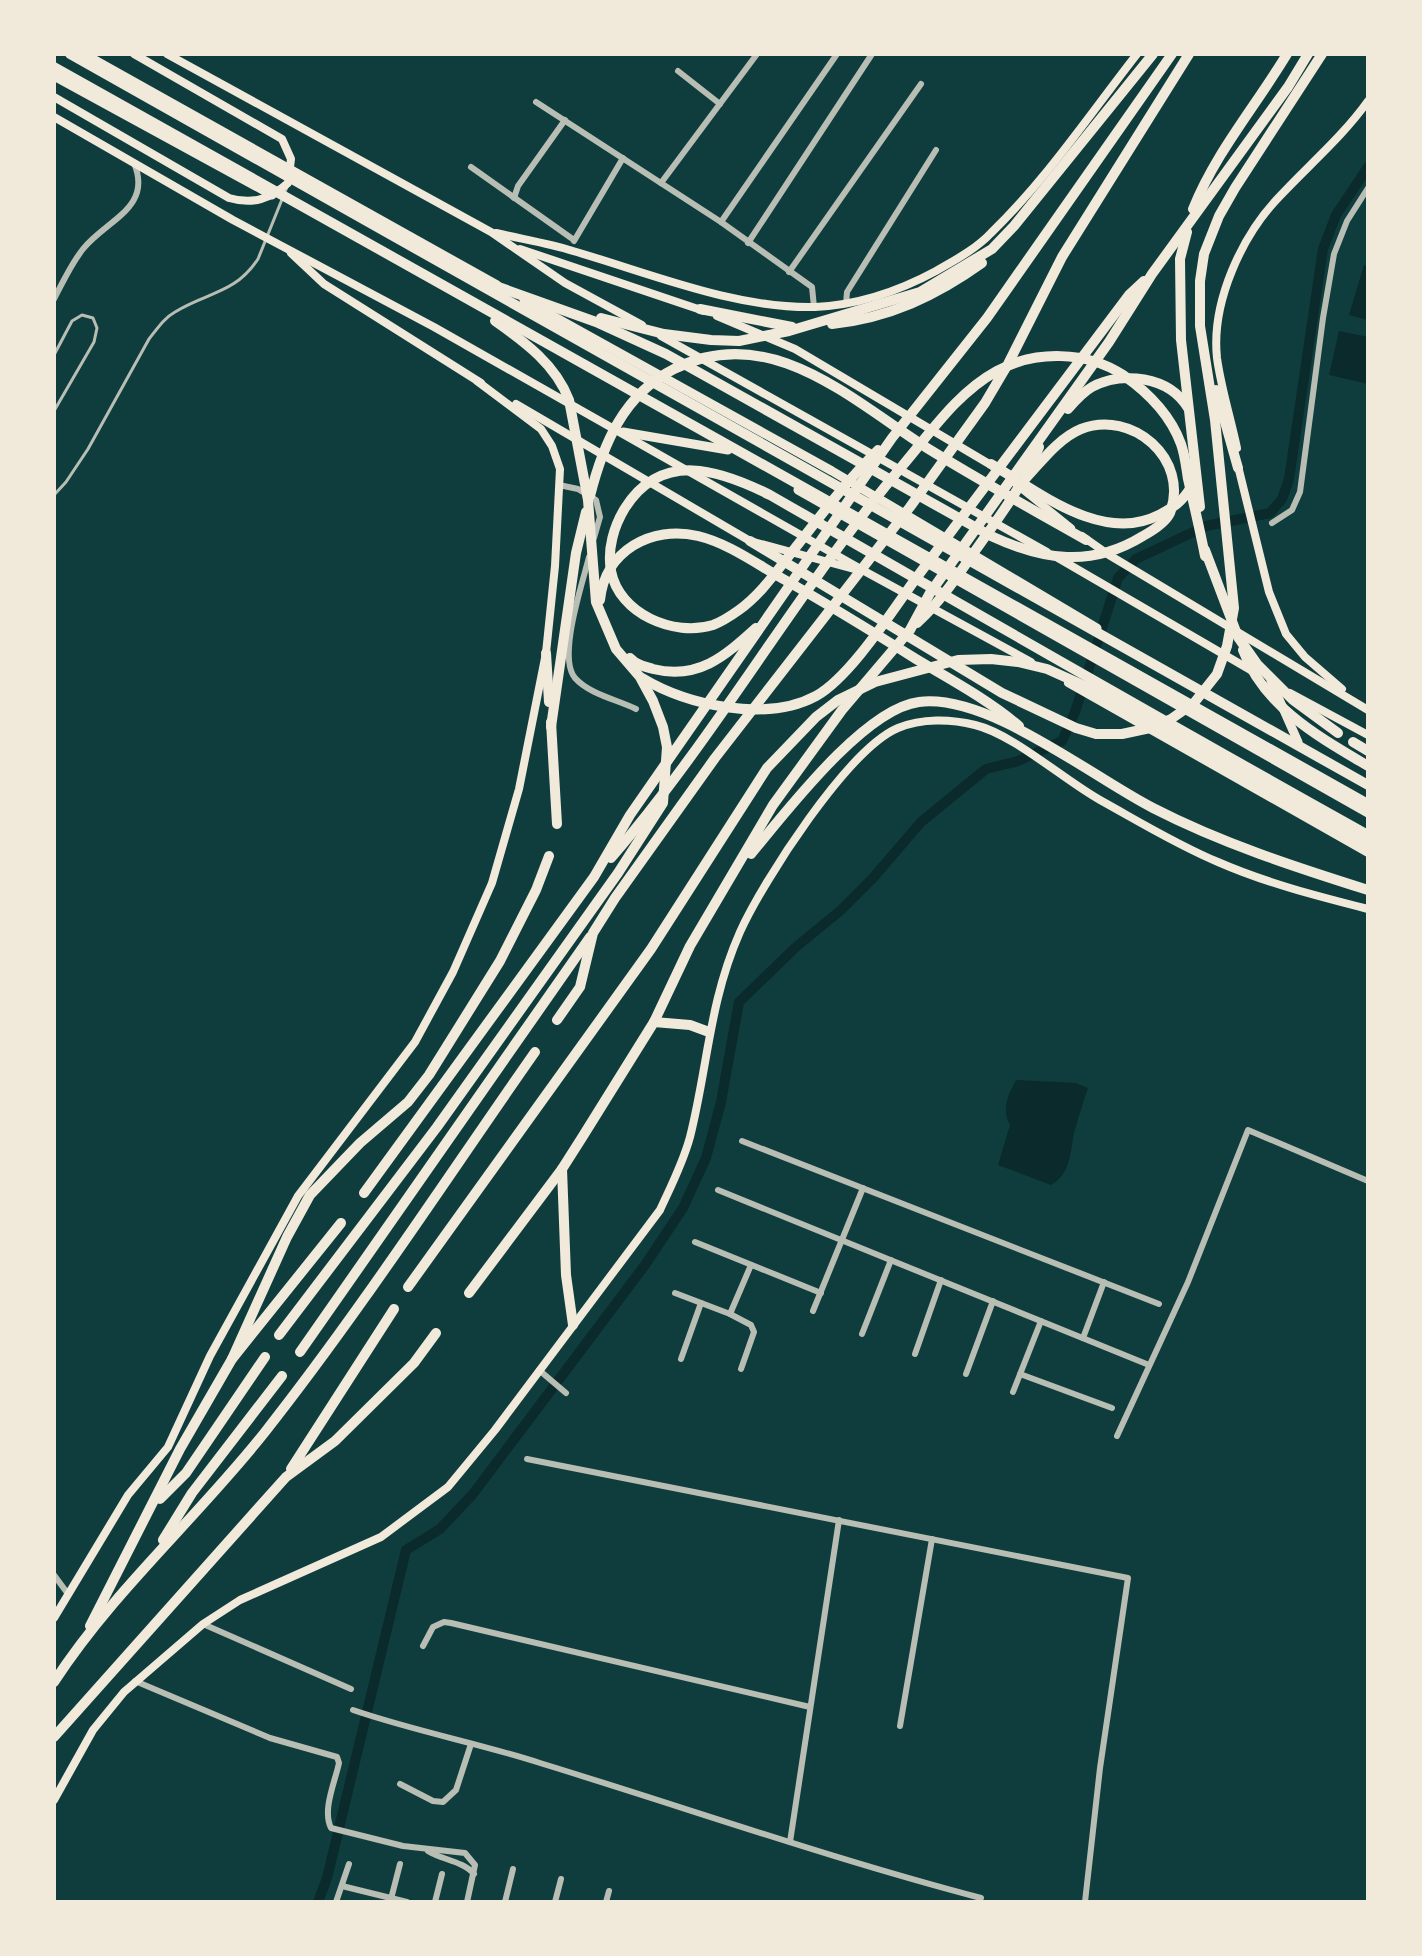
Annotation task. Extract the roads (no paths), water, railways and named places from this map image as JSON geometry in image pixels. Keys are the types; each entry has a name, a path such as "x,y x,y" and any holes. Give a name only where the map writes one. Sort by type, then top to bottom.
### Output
{"highway":[{"path":"70,54 1368,783"},
{"path":"84,54 681,385 1368,783"},
{"path":"567,311 683,338 739,341 789,331 920,292 992,249 1003,238 1155,54"},
{"path":"700,309 796,327 875,317 910,306 937,292 994,254 1155,54"},
{"path":"594,877 630,815 892,438 987,318 1172,54"},
{"path":"300,1352 715,758 910,507 985,403 1062,257 1189,54"},
{"path":"1205,556 1181,340 1180,259 1193,210 1207,176 1287,54"},
{"path":"910,630 930,593 1109,342 1152,274 1288,87 1308,54"},
{"path":"750,541 1002,693 1055,720 1096,734 1122,734 1150,728 1171,719 1194,703 1217,674 1227,646 1234,608 1215,420 1200,326 1200,281 1204,254 1215,226 1243,176 1322,54"},
{"path":"54,67 1368,804"},
{"path":"54,76 728,450 1368,813"},
{"path":"463,274 567,311 666,354 991,536 1022,550 1055,558 1086,558 1131,544 1169,517 1174,483 1168,462 1149,439 1118,425 1099,425 1070,435 1026,478 938,604 910,630 842,710 773,805 690,946 654,1022 562,1169 469,1293"},
{"path":"640,677 684,699 722,707 779,706 816,696 838,678 862,649 1129,295 1152,274"},
{"path":"279,1335 437,1127 618,873 663,803 667,747 653,701 640,677 616,649 596,602 586,487 574,417 563,385 543,359 455,292"},
{"path":"1200,326 1238,468"},
{"path":"551,727 576,553 605,445 618,421 652,381 690,361 712,354 742,352 770,357 825,381 926,447 1086,540"},
{"path":"364,1193 594,877 642,822 857,519 953,405 981,381 1015,363 1064,356 1088,359 1116,371 1149,395 1162,409 1181,443 1205,556 1257,679 1284,710 1313,733 1368,766"},
{"path":"991,464 1091,518 1126,525 1146,522 1176,507 1194,483 1202,445 1196,423 1183,400 1164,387 1133,378 1114,378 1089,389 1071,405 1042,441 1026,478"},
{"path":"623,432 728,450"},
{"path":"892,438 853,474 834,499 824,511 814,524 805,536 766,586 740,610 712,625 683,628 657,623 637,611 623,595 611,573 614,525 644,485 662,475 683,469 739,480 770,495 811,519 825,527 949,597 962,605 1368,835"},
{"path":"768,617 734,646 702,667 674,674 637,665 617,647 607,630 600,606 602,585 610,567 626,548 648,536 674,533 700,536 738,553 985,700 1026,732 1152,808 1288,865 1368,890"},
{"path":"1238,637 1257,664 1293,700 1338,733"},
{"path":"546,653 557,824"},
{"path":"408,1287 651,949 767,768 798,733 838,700 875,682 958,660 991,659 1018,662 1072,679 1368,845"},
{"path":"1271,681 1298,742"},
{"path":"732,877 839,753 889,713 918,702 950,702 1026,732"},
{"path":"1353,742 1368,751"},
{"path":"82,1642 180,1449 232,1359 287,1237 310,1195 360,1143 408,1102 429,1075 500,961 536,890 549,856"},
{"path":"557,1020 580,987 593,933"},
{"path":"654,1022 690,1025 709,1032"},
{"path":"54,1682 82,1642 152,1559 212,1496 274,1420 535,1052"},
{"path":"562,1169 566,1275 573,1325"},
{"path":"232,1359 341,1223"},
{"path":"54,1737 286,1477 394,1309"},
{"path":"286,1477 335,1441 414,1363 436,1333"},
{"path":"153,1506 186,1473 265,1357"},
{"path":"152,1559 192,1493 282,1376"}],"main road":[{"path":"54,97 229,198 264,200 288,183 291,159 282,139 134,54"},
{"path":"167,54 491,232 565,283 1084,572 1368,735"},
{"path":"491,232 569,249 756,302 814,307 846,304 881,295 954,261 989,236 1030,192 1137,54"},
{"path":"1364,707 1305,657 1286,634 1269,592 1238,468 1237,449 1217,357 1218,329 1231,277 1243,249 1262,217 1278,198 1340,135 1368,101"},
{"path":"54,117 623,432 1368,853"},
{"path":"282,244 324,284 477,381 750,541 866,572"},
{"path":"510,245 700,309 795,349 991,464 1109,555 1364,707"},
{"path":"54,1618 128,1495 168,1447 210,1356 298,1196 408,1052 453,972 492,883 519,789 546,653 560,469 552,446 541,429 477,381"},
{"path":"54,1800 93,1730 135,1681 203,1624 240,1600 381,1537 410,1518 448,1487 539,1370 660,1210 690,1137 720,984 740,932 764,885 854,761 875,741 897,728 919,721 947,720 979,725 1093,796 1216,862 1319,897 1368,909"}],"street":[{"path":"661,183 757,54"},
{"path":"721,222 837,54"},
{"path":"748,243 872,54"},
{"path":"678,71 720,104"},
{"path":"789,272 921,84"},
{"path":"536,102 721,222 812,287 814,307"},
{"path":"514,198 518,186 565,120"},
{"path":"846,304 847,292 936,150"},
{"path":"569,249 623,158"},
{"path":"54,299 83,248 116,220 137,196 140,180 134,163"},
{"path":"471,167 574,240"},
{"path":"1272,523 1292,510 1300,492 1334,254 1347,221 1368,188"},
{"path":"559,485 591,495 599,507 600,517 575,615 569,655 571,671 586,686 636,709"},
{"path":"1117,1436 1188,1282 1248,1130 1368,1181"},
{"path":"742,1141 1159,1304"},
{"path":"813,1311 863,1188"},
{"path":"718,1190 1149,1365"},
{"path":"695,1242 821,1293"},
{"path":"862,1334 891,1260"},
{"path":"730,1314 751,1265"},
{"path":"915,1354 941,1280"},
{"path":"1083,1338 1104,1282"},
{"path":"675,1293 751,1325 754,1332 741,1369"},
{"path":"966,1374 993,1301"},
{"path":"681,1359 701,1303"},
{"path":"1013,1392 1041,1321"},
{"path":"539,1370 566,1393"},
{"path":"1020,1374 1112,1408"},
{"path":"527,1459 1128,1578 1100,1768 1085,1902"},
{"path":"790,1842 839,1520"},
{"path":"900,1726 932,1539"},
{"path":"54,1575 68,1594"},
{"path":"423,1646 433,1627 438,1623 451,1623 810,1707"},
{"path":"203,1624 351,1689"},
{"path":"135,1681 270,1738 337,1757 339,1763 327,1820 331,1828 425,1849 465,1853 475,1865 467,1902"},
{"path":"355,1711 536,1761 884,1873 981,1898"},
{"path":"400,1784 433,1801 443,1802 456,1790 471,1744"},
{"path":"425,1849 437,1857 465,1866 474,1875"},
{"path":"336,1902 349,1864"},
{"path":"390,1900 400,1864"},
{"path":"505,1902 513,1869"},
{"path":"435,1902 442,1874"},
{"path":"555,1902 561,1879"},
{"path":"342,1886 407,1902"},
{"path":"606,1902 609,1891"}],"lane":[{"path":"54,495 88,449 161,324 187,305 231,288 252,269 288,183"},
{"path":"54,355 72,321 82,315 93,318 97,328 94,342 54,411"}],"water":[{"path":"1364,265 1368,266 1368,320 1349,315"},
{"path":"1339,331 1368,337 1368,384 1329,375"},
{"path":"1016,1080 1076,1083 1088,1088 1066,1169 1051,1185 998,1165 1010,1125 1006,1114 1007,1102"}],"waterway":[{"path":"318,1902 327,1878 406,1550 440,1529 473,1494 645,1265 683,1208 706,1158 721,1102 739,1002 796,947 841,910 921,822 986,769 1018,761 1062,741 1075,712 1118,578 1136,559 1206,526 1270,513 1282,499 1289,479 1323,249 1336,215 1368,167"}]}
